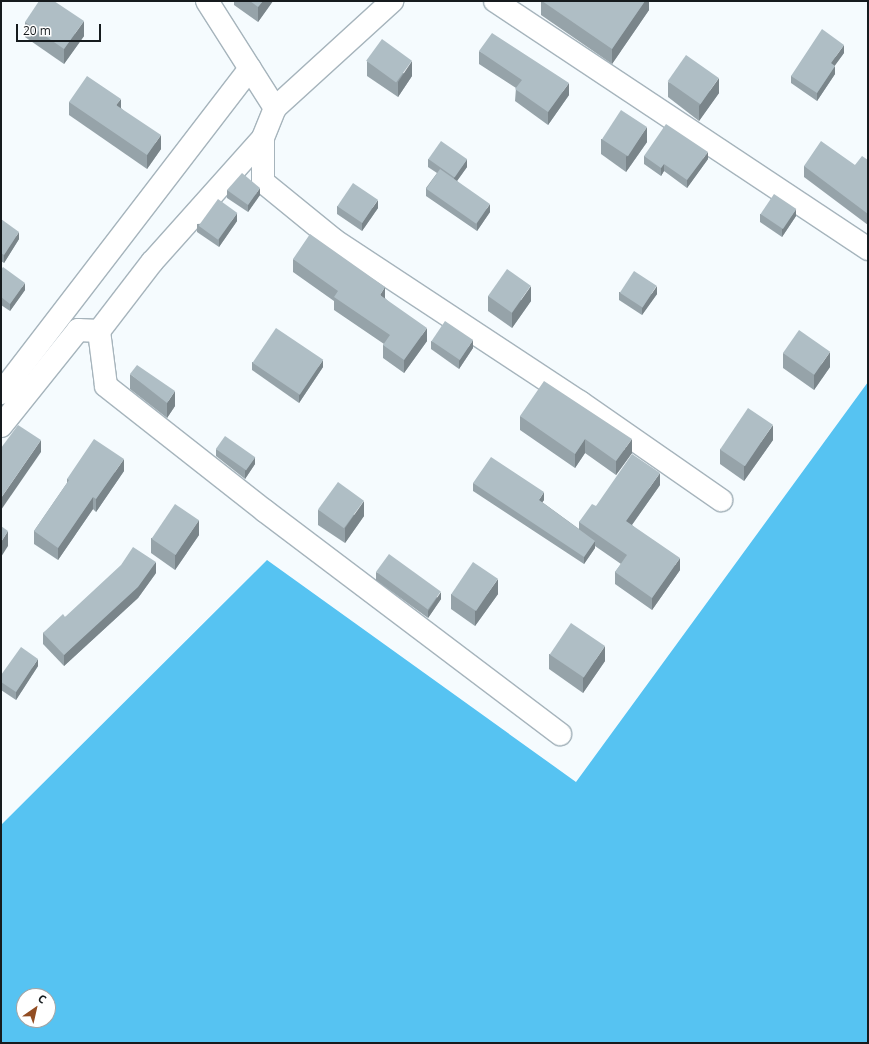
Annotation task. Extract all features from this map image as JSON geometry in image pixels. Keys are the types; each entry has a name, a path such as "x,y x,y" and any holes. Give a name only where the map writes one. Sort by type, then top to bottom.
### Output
{"street":[{"path":"207,1 275,108"},
{"path":"392,1 275,108 264,138 263,182 334,240 580,402 721,500"},
{"path":"495,1 868,249"},
{"path":"1,393 250,68"},
{"path":"264,138 152,262 99,331 106,386 265,511 560,734"},
{"path":"1,426 78,330 99,331"}],"shaded area":[{"path":"868,382 868,1043 1,1043 1,825 267,560 576,782"}],"building":[{"path":"39,1 54,1 84,21 64,49 25,22"},
{"path":"250,1 263,1 258,7"},
{"path":"542,1 645,1 612,49"},
{"path":"822,29 844,45 831,63 835,66 817,93 791,76"},
{"path":"492,33 569,83 548,112 515,89 522,80 479,51"},
{"path":"382,39 412,61 396,83 366,61"},
{"path":"686,55 719,78 700,104 668,81"},
{"path":"87,76 121,99 116,105 161,135 147,155 69,102"},
{"path":"621,110 647,127 628,156 602,139"},
{"path":"666,124 708,152 687,180 664,164 661,168 644,156"},
{"path":"441,141 467,159 455,177 428,159"},
{"path":"821,141 855,165 862,156 868,160 868,214 804,166"},
{"path":"440,169 490,204 476,224 426,189"},
{"path":"242,173 260,188 248,205 227,190"},
{"path":"353,183 378,200 362,223 337,206"},
{"path":"774,194 796,209 783,229 761,214"},
{"path":"218,199 237,213 218,240 199,226"},
{"path":"1,219 19,232 4,255 1,253"},
{"path":"310,234 385,287 380,295 427,328 404,360 383,345 390,335 334,297 338,291 293,259"},
{"path":"3,267 25,283 10,304 1,297 1,270"},
{"path":"507,269 531,286 512,313 488,296"},
{"path":"634,271 657,286 642,308 620,293"},
{"path":"445,321 473,340 460,360 432,341"},
{"path":"276,328 323,360 300,395 253,363"},
{"path":"799,330 830,352 814,375 783,353"},
{"path":"137,365 175,391 167,403 130,374"},
{"path":"544,381 632,439 616,461 585,439 575,454 520,416"},
{"path":"748,408 773,425 745,466 720,449"},
{"path":"18,425 41,440 1,498 1,448"},
{"path":"225,436 255,457 246,470 216,449"},
{"path":"94,439 124,459 96,499 93,497 58,548 34,531 69,480 67,479"},
{"path":"632,454 660,473 626,521 680,558 652,598 615,572 627,555 579,522 592,504 596,506"},
{"path":"491,457 544,492 539,500 595,541 584,557 473,483"},
{"path":"338,482 364,501 344,528 318,510"},
{"path":"175,504 199,520 176,555 152,539"},
{"path":"1,526 8,531 1,542"},
{"path":"133,547 156,562 138,587 64,655 43,633 63,614 65,617 121,565"},
{"path":"389,554 441,592 428,609 376,572"},
{"path":"473,562 498,579 476,611 451,594"},
{"path":"571,623 605,646 584,677 550,655"},
{"path":"21,647 38,659 16,692 1,682 1,675"}]}
